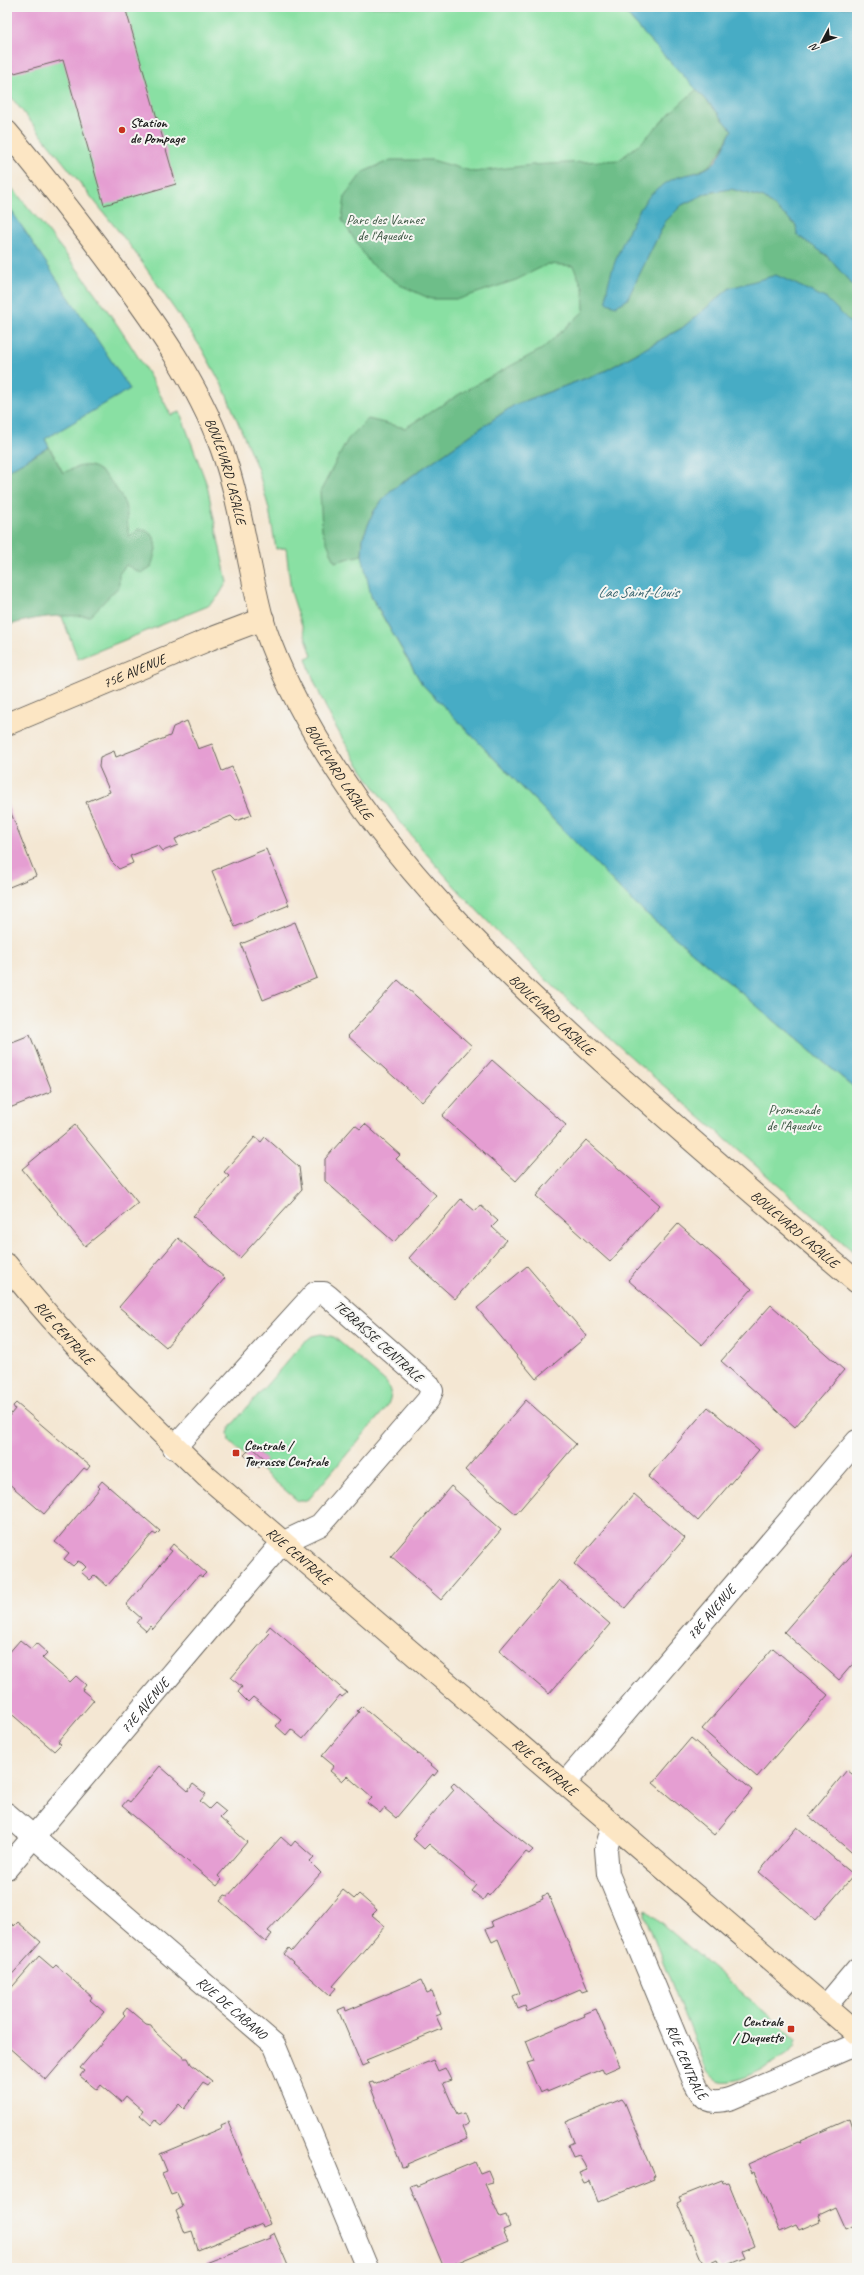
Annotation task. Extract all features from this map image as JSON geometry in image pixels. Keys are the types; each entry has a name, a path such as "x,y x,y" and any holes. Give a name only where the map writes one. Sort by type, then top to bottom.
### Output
{"main road":[{"name":"BOULEVARD LASALLE","path":"7,132 130,290 188,377 210,422 228,468 242,521 263,619 287,683 318,741 366,811 434,896 492,958 562,1025 733,1176 857,1282"},
{"name":"75E AVENUE","path":"7,724 210,639 263,619"},
{"name":"RUE CENTRALE","path":"7,1265 81,1353 174,1448 282,1543 565,1783 857,2034"}],"street":[{"name":"TERRASSE CENTRALE","path":"174,1448 310,1296 319,1293 328,1296 428,1384 432,1391 428,1400 320,1525 282,1543"},
{"name":"78E AVENUE","path":"565,1783 857,1441"},
{"name":"77E AVENUE","path":"7,1868 282,1543"},
{"name":"RUE DE CABANO","path":"7,1814 274,2044 367,2268"},
{"name":"RUE CENTRALE","path":"613,1825 606,1849 608,1874 700,2093 708,2100 718,2102 732,2098 857,2044"},
{"path":"825,2007 857,1969"}],"green space":[{"name":"Parc des Vannes de l'Aqueduc","path":"7,7 621,7 635,24 697,89 714,163 857,290 857,329 827,299 371,597 422,684 635,904 857,1090 857,1255 644,1069 539,973 473,906 441,870 394,814 364,773 325,706 306,658 312,656 291,592 286,548 276,549 269,509 258,470 224,389 202,349 132,248 7,92"},
{"path":"697,89 732,130 721,151 711,164 704,169 686,176 672,179 627,299 665,222 682,205 707,193 731,189 764,198 796,225 798,235 826,255 857,290 857,329 827,299 730,288 682,328 605,371 514,405 390,491 374,511 363,537 362,555 335,562 322,530 320,492 348,439 368,419 405,428 466,390 542,349 584,311 583,288 573,266 548,264 516,280 459,299 431,299 400,285 369,262 342,220 345,196 363,172 391,160 432,160 474,172 532,165 619,160 641,143 669,114"},
{"path":"7,182 96,294 136,353 171,415 180,412 207,485 227,582 218,597 208,606 78,659 61,614 68,482 45,439 51,273 7,204"},
{"path":"49,447 63,473 85,466 98,469 112,483 123,500 127,512 129,536 139,529 147,531 154,537 156,549 151,568 141,573 126,565 119,574 119,587 90,616 48,617 28,620 7,626 7,471"},
{"path":"321,1334 334,1337 386,1382 390,1392 390,1398 386,1408 310,1498 304,1501 298,1501 259,1468 266,1460 252,1447 244,1455 229,1441 228,1433 231,1426 303,1343 312,1336"},
{"path":"646,1910 796,2039 794,2047 788,2054 746,2077 736,2080 721,2081 713,2076 703,2063 645,1916"}],"water":[{"path":"621,7 857,7 857,290 826,255 797,235 796,225 764,198 731,189 707,193 682,205 665,222 627,300 616,306 607,303 609,280 614,265 627,234 641,207 649,196 671,180 702,171 713,164 721,153 732,130"},
{"path":"7,204 130,389 45,439 49,447 7,471"},
{"name":"Lac Saint-Louis","path":"776,275 827,299 857,329 857,1090 635,904 422,684 371,596 362,555 363,537 374,511 390,491 514,405 605,371 682,328 730,288"}],"building":[{"name":"Station de Pompage","path":"7,7 125,7 176,184 104,205 63,60 7,75"},
{"path":"187,721 198,749 212,744 222,771 232,767 252,815 236,821 231,816 175,839 178,845 163,851 158,845 130,856 133,863 119,869 111,861 86,802 110,792 99,767 100,757 114,751 116,757 170,736 173,727"},
{"path":"7,803 36,876 7,888"},
{"path":"266,849 289,905 235,927 212,871"},
{"path":"295,922 317,978 263,1000 241,944"},
{"path":"398,980 472,1046 422,1102 348,1036"},
{"path":"30,1035 52,1091 7,1109 7,1044"},
{"path":"492,1060 566,1125 516,1181 442,1116"},
{"path":"365,1124 400,1155 396,1159 436,1195 394,1242 325,1181 325,1159 355,1125 360,1129"},
{"path":"75,1125 138,1203 85,1246 22,1169"},
{"path":"255,1137 261,1142 265,1137 299,1167 302,1190 240,1258 193,1216 229,1176 224,1172"},
{"path":"586,1140 660,1205 610,1262 536,1196"},
{"path":"461,1199 475,1211 480,1205 498,1221 492,1227 506,1240 455,1299 409,1258"},
{"path":"678,1224 752,1289 702,1345 628,1280"},
{"path":"178,1238 225,1278 166,1347 119,1307"},
{"path":"527,1266 587,1336 536,1379 477,1308"},
{"path":"771,1305 844,1370 795,1427 721,1361"},
{"path":"526,1400 576,1444 516,1514 465,1470"},
{"path":"16,1403 90,1466 87,1470 84,1468 44,1514 7,1482 7,1419 15,1409 13,1406"},
{"path":"708,1407 759,1450 698,1521 648,1477"},
{"path":"252,1447 266,1460 259,1468 244,1455"},
{"path":"102,1481 160,1531 156,1535 153,1533 107,1586 95,1575 90,1580 81,1572 86,1567 82,1563 78,1561 73,1566 64,1559 69,1553 55,1542 100,1488 98,1486"},
{"path":"451,1486 501,1530 441,1600 391,1556"},
{"path":"634,1494 685,1538 625,1608 574,1564"},
{"path":"173,1544 206,1573 202,1577 199,1575 153,1629 150,1626 146,1631 137,1623 141,1618 126,1605 172,1551 169,1549"},
{"path":"855,1551 857,1552 857,1659 839,1680 784,1632"},
{"path":"559,1580 610,1624 549,1694 499,1651"},
{"path":"270,1626 347,1693 342,1697 340,1695 303,1739 291,1729 286,1735 276,1726 281,1720 253,1697 248,1702 238,1692 242,1687 231,1678 269,1634 266,1631"},
{"path":"20,1640 31,1649 36,1643 47,1653 42,1658 70,1682 76,1676 86,1685 82,1690 94,1700 58,1742 61,1744 54,1751 7,1710 7,1655"},
{"path":"773,1648 828,1695 757,1777 702,1729"},
{"path":"362,1706 438,1771 434,1776 433,1774 396,1818 384,1808 380,1813 367,1803 372,1798 347,1776 342,1781 330,1771 334,1766 322,1756 359,1712 357,1711"},
{"path":"691,1738 752,1790 714,1835 653,1783"},
{"path":"160,1766 188,1791 193,1784 206,1794 200,1801 209,1809 215,1803 226,1812 220,1818 247,1842 218,1876 222,1880 217,1886 122,1806 127,1800 130,1802"},
{"path":"847,1770 857,1778 857,1857 809,1816"},
{"path":"454,1783 492,1817 533,1850 529,1854 526,1852 489,1896 487,1894 483,1900 472,1891 477,1885 429,1844 424,1849 413,1839 417,1835 415,1834 454,1790 451,1786"},
{"path":"797,1827 854,1875 815,1920 759,1872"},
{"path":"281,1837 291,1846 295,1841 314,1858 310,1862 321,1873 268,1931 272,1934 266,1942 220,1901 225,1895 228,1896"},
{"path":"343,1890 354,1899 359,1894 377,1910 372,1915 385,1926 333,1986 336,1988 330,1995 284,1954 289,1948 292,1951"},
{"path":"548,1894 588,1990 582,1992 580,1989 527,2012 525,2006 518,2009 513,1996 520,1993 498,1939 492,1942 486,1929 493,1927 491,1921 543,1899 542,1896"},
{"path":"7,1920 14,1926 18,1922 41,1942 7,1980"},
{"path":"39,1956 53,1968 56,1965 92,1997 90,2000 104,2012 46,2080 7,2046 7,1993"},
{"path":"421,1980 427,1993 432,1991 441,2014 436,2016 442,2029 366,2060 369,2063 362,2066 338,2010 345,2007 346,2011"},
{"path":"127,2008 146,2024 151,2025 155,2032 169,2045 184,2058 188,2058 191,2064 212,2081 208,2086 203,2083 184,2109 179,2104 161,2125 155,2120 151,2125 140,2115 143,2111 126,2096 121,2102 101,2085 97,2090 80,2076 84,2071 80,2068 125,2015 123,2013"},
{"path":"596,2009 620,2066 604,2073 602,2069 547,2092 547,2090 540,2093 527,2063 534,2061 526,2041 585,2016 584,2014"},
{"path":"433,2060 438,2071 445,2068 451,2080 443,2083 457,2115 464,2113 468,2124 462,2127 467,2139 407,2164 408,2166 402,2167 369,2083 373,2082 374,2084"},
{"path":"622,2099 655,2176 653,2177 654,2179 598,2202 590,2181 584,2183 579,2173 587,2170 579,2155 573,2157 568,2145 574,2142 566,2122"},
{"path":"850,2119 857,2141 857,2224 845,2229 835,2207 818,2215 820,2221 799,2230 796,2225 780,2232 754,2172 752,2173 748,2164 798,2142 801,2143 800,2141"},
{"path":"228,2122 270,2224 263,2227 262,2224 198,2250 192,2231 185,2233 176,2211 183,2207 177,2193 171,2195 162,2173 167,2171 160,2154 222,2128 221,2125"},
{"path":"475,2162 480,2173 488,2170 493,2182 485,2184 500,2218 506,2216 510,2227 503,2230 508,2241 449,2266 449,2268 444,2268 410,2186 416,2184 417,2186"},
{"path":"722,2180 723,2183 728,2182 754,2246 742,2251 745,2258 721,2268 717,2260 704,2266 677,2203 681,2201 679,2197"},
{"path":"274,2233 289,2268 208,2268 206,2263 270,2238 269,2236"}],"place":[{"name":"Station de Pompage","path":"122,130"},
{"name":"Centrale / Terrasse Centrale","path":"236,1453"},
{"name":"Centrale / Duquette","path":"791,2029"}],"park label":[{"name":"Promenade de l'Aqueduc","path":"794,1118"}]}
